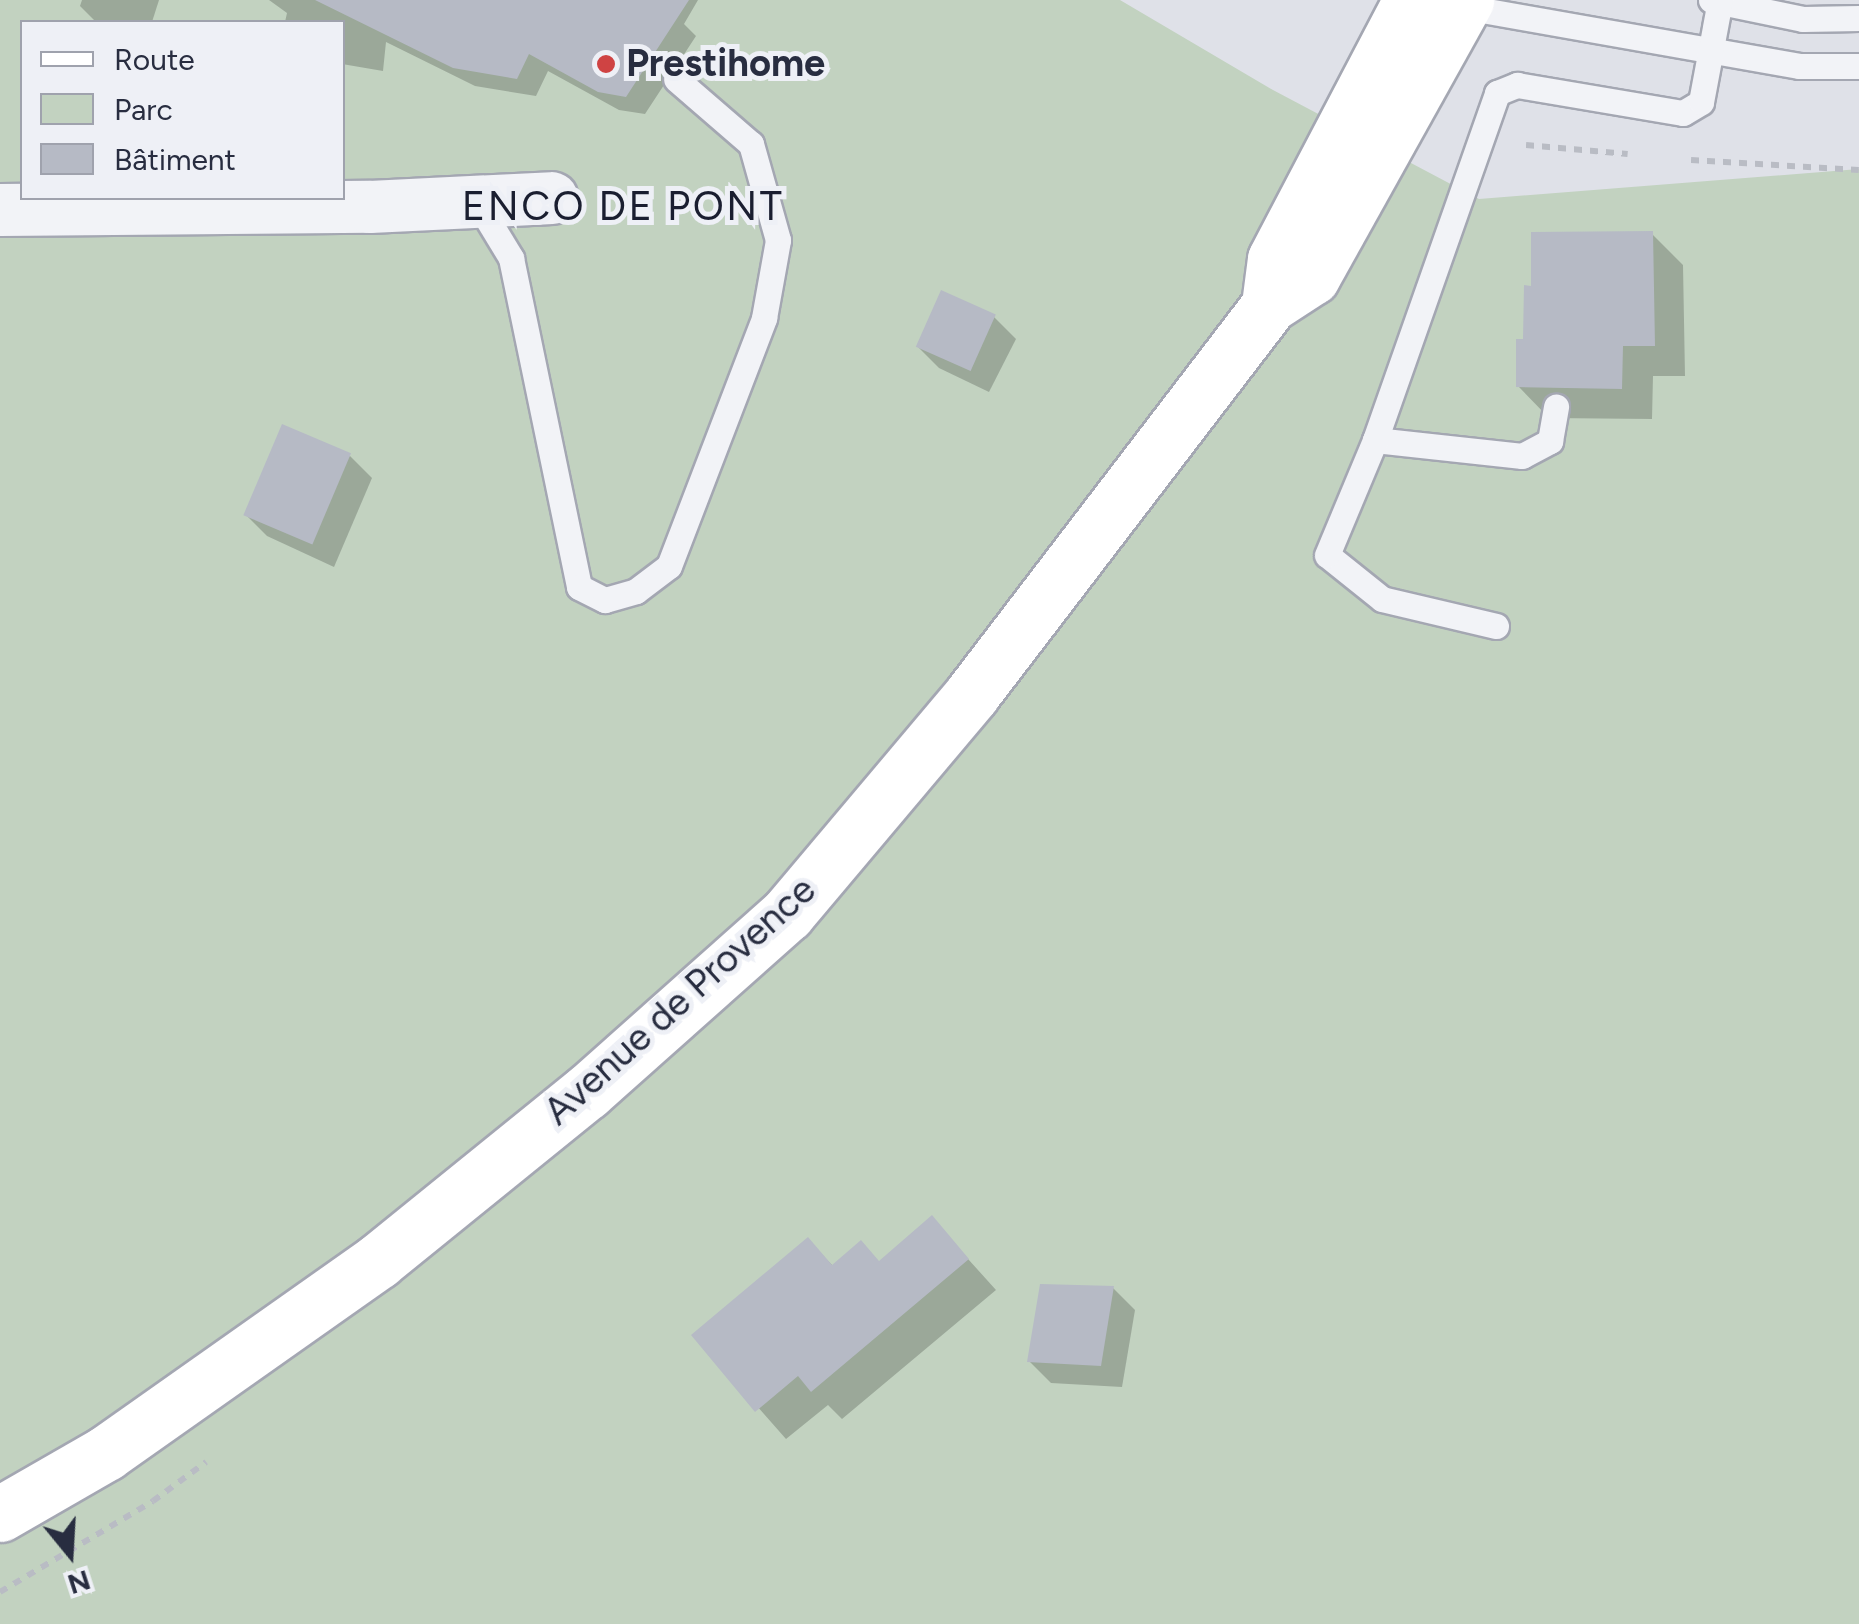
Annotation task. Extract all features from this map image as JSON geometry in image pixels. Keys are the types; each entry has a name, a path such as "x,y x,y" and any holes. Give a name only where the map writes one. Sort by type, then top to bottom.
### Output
{"main road":[{"name":"Avenue de Provence","path":"0,1514 106,1453 378,1260 586,1092 786,914 972,694 1269,306 1312,277 1446,2"}],"street":[{"path":"0,210 370,207 552,198"}],"lane":[{"path":"1496,626 1382,598 1326,555 1376,440 1498,93 1518,85 1683,112 1702,102 1717,1 1802,19 1859,18"},
{"path":"1446,2 1799,66 1859,66"},
{"path":"478,202 511,258 578,587 605,600 636,591 670,566 764,318 778,240 751,144 676,79"},
{"path":"1376,440 1522,456 1550,441 1556,407"}],"green space":[{"path":"0,0 1120,0 1273,90 1479,199 1859,169 1859,1624 0,1624"}],"building":[{"path":"315,0 689,0 626,97 598,92 529,54 517,79 453,68"},
{"path":"1653,231 1655,346 1623,346 1622,389 1516,387 1516,339 1523,339 1524,285 1531,286 1531,232"},
{"path":"941,290 996,314 971,371 916,347"},
{"path":"282,424 351,453 312,544 243,515"},
{"path":"932,1215 969,1259 811,1392 798,1376 755,1412 691,1335 808,1237 832,1265 861,1240 879,1261"},
{"path":"1040,1284 1114,1286 1101,1366 1027,1362"}],"place":[{"name":"Prestihome","path":"606,64"}],"district":[{"name":"ENCO DE PONT","path":"623,206"}]}
